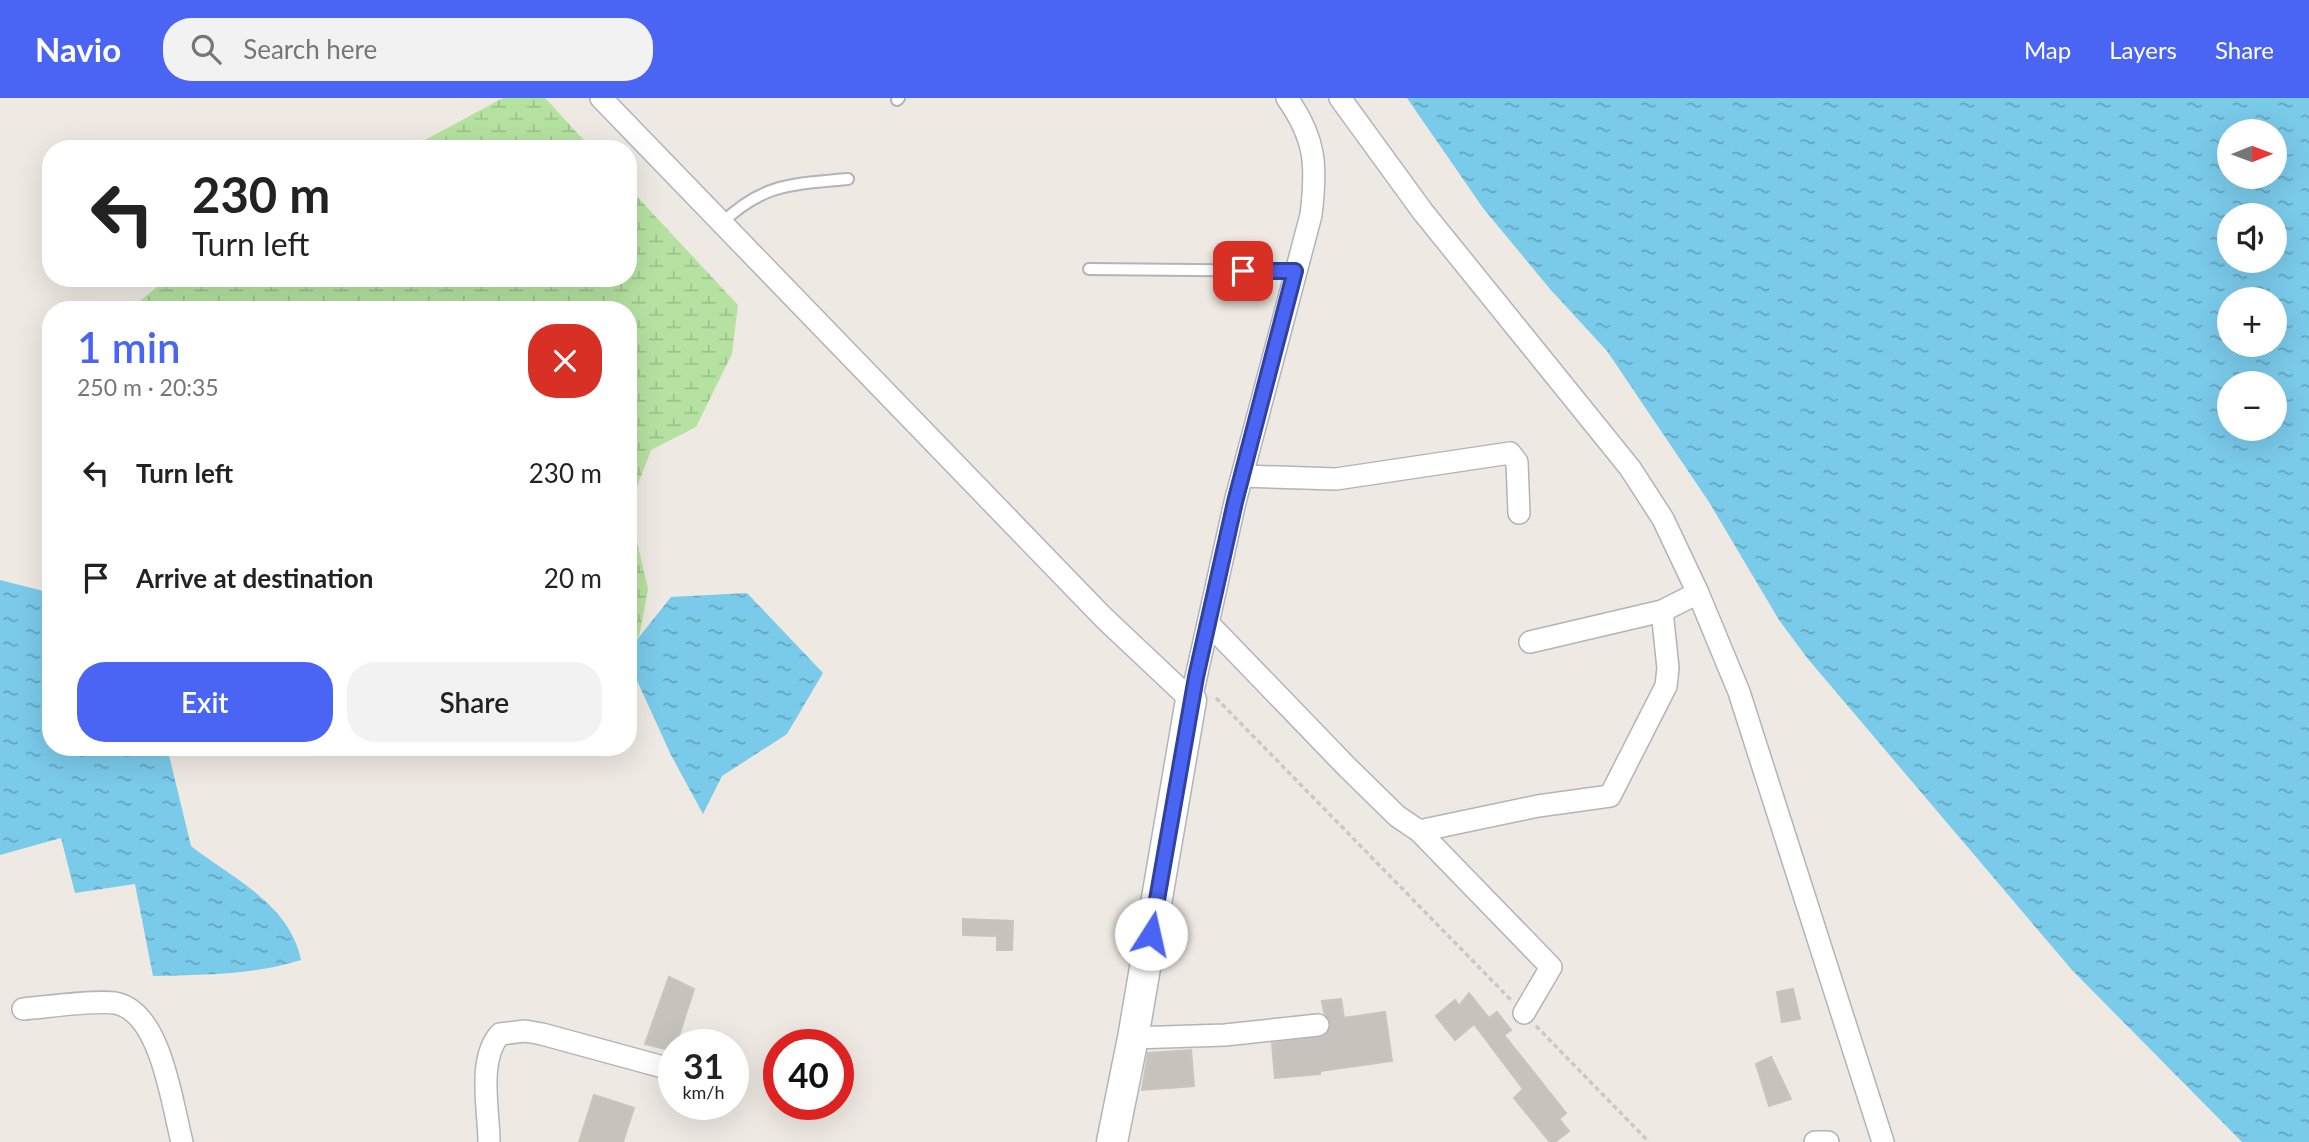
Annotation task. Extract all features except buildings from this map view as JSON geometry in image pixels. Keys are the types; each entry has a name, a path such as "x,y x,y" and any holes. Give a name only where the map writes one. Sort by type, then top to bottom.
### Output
{"street":[{"path":"601,98 1104,618 1194,689"},
{"path":"1112,1142 1208,623 1311,215 1316,177 1310,139 1287,98"},
{"path":"1340,98 1423,212 1630,467 1663,519 1699,593 1739,692 1883,1142"},
{"path":"1243,476 1336,479 1510,453 1517,462 1519,513"},
{"path":"1530,642 1662,611 1699,593"},
{"path":"1419,831 1538,806 1610,796 1667,686 1662,611"},
{"path":"1208,623 1347,767 1397,816 1419,831 1551,967 1524,1013"},
{"path":"23,1009 115,1003 140,1016 153,1035 182,1142"},
{"path":"1133,1038 1224,1035 1318,1025"},
{"path":"489,1142 488,1058 492,1043 500,1034 525,1031 542,1034 658,1066"},
{"path":"1815,1142 1828,1142"}],"lane":[{"path":"722,223 743,204 769,189 848,179"},
{"path":"1089,269 1295,271"}],"path":[{"path":"1194,689 1524,1013 1649,1142"}],"green space":[{"path":"503,98 545,98 584,140 425,140"},
{"path":"637,197 738,305 732,354 696,427 651,450 637,487 637,301 140,301 157,287 637,287"},
{"path":"637,542 648,589 637,638"}],"water":[{"path":"1407,98 2309,98 2309,1142 2242,1142 2072,970 1808,659 1779,620 1709,502 1607,351 1550,289 1483,208"},
{"path":"0,580 42,591 42,756 169,756 191,846 258,894 272,908 295,940 301,960 246,971 153,976 135,884 75,893 61,838 0,855"},
{"path":"747,593 823,673 787,734 722,776 703,814 671,755 637,681 637,640 671,597"}],"route":[{"path":"1151,934 1196,677 1235,502 1295,271 1243,271"}]}
